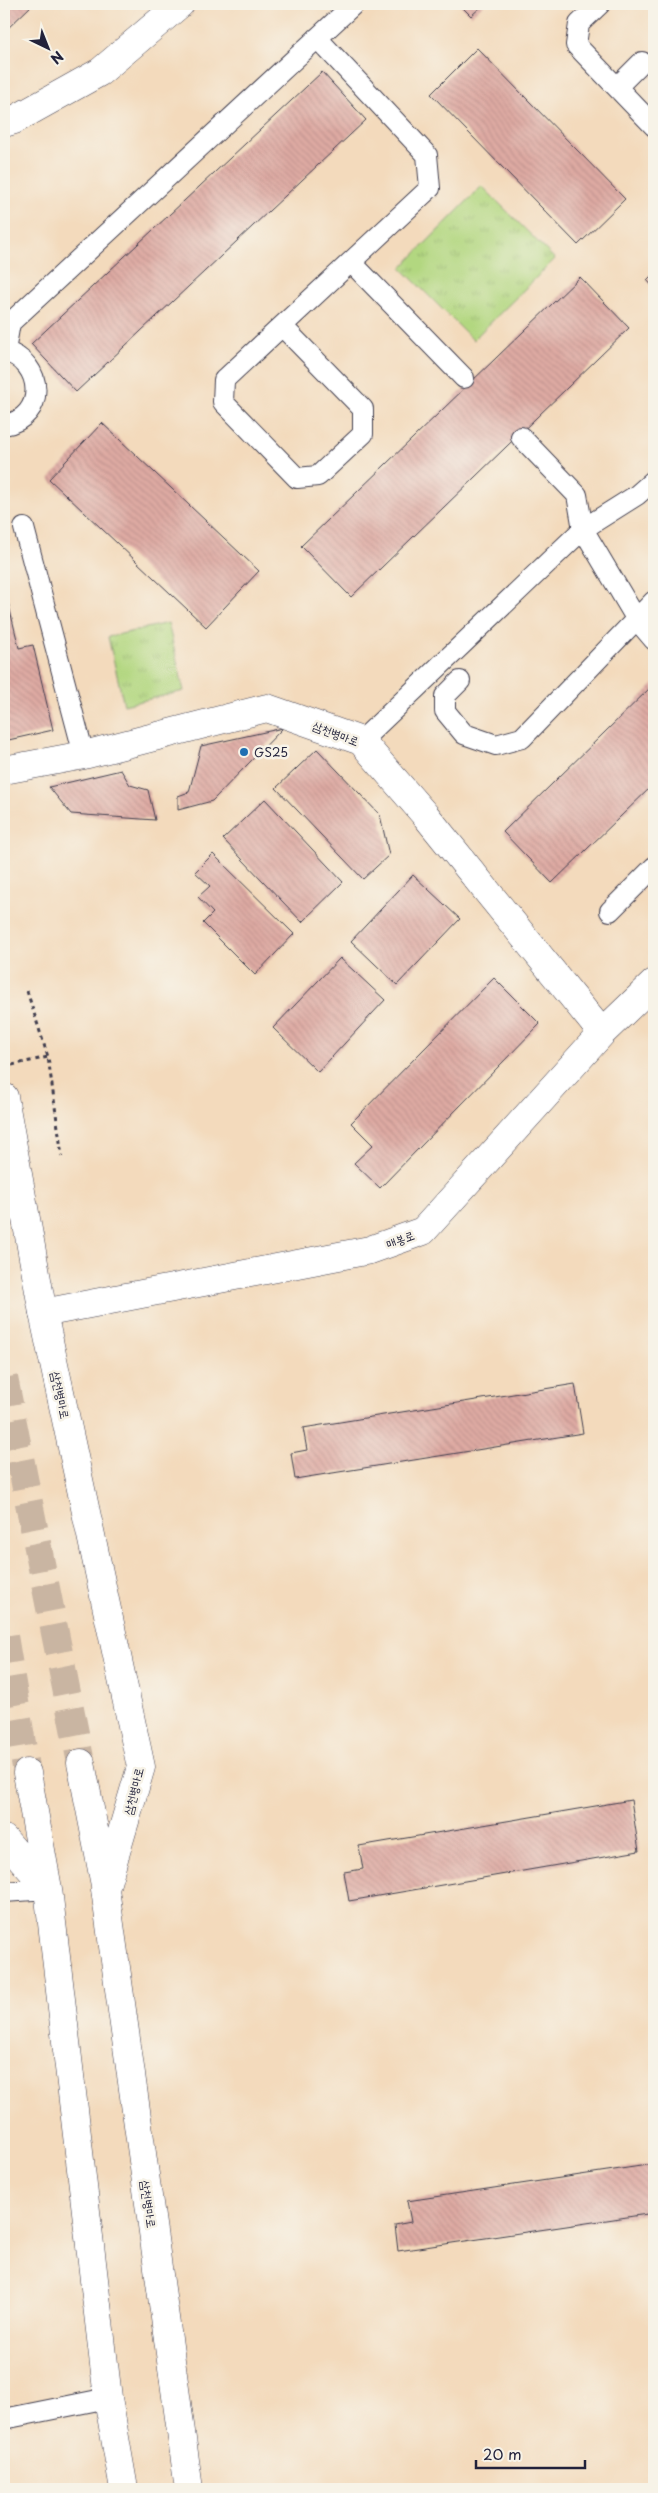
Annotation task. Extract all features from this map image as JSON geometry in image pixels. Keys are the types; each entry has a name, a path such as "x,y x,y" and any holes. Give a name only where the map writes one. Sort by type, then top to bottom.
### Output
{"main road":[{"path":"4,123 14,120 100,72 180,4"},
{"name":"삼천병마로","path":"4,770 84,755 267,708 361,741 426,816 602,1033"},
{"name":"매봉로","path":"43,1313 370,1250 423,1231 602,1033 654,983"},
{"name":"삼천병마로","path":"4,1097 43,1313 141,1767 105,1889 189,2489"},
{"path":"81,1764 105,1889"},
{"path":"28,1773 48,1889 108,2398 124,2489"},
{"path":"4,1839 48,1889"}],"lane":[{"path":"4,425 18,420 28,411 34,400 36,387 34,375 27,364 17,356 4,351 10,323 354,4"},
{"path":"600,4 579,24 576,45 654,126"},
{"path":"282,326 364,409 363,434 318,476 297,478 223,402 224,380 430,188 427,155 317,38"},
{"path":"617,87 642,62"},
{"path":"351,262 464,378"},
{"path":"521,437 578,495 583,529 637,620 654,640"},
{"path":"361,741 583,529 637,495 654,480"},
{"path":"24,528 84,755"},
{"path":"460,681 445,696 445,711 464,734 496,744 522,738 654,601"},
{"path":"610,911 654,867"},
{"path":"4,1892 48,1889"},
{"path":"4,2419 108,2398"}],"path":[{"path":"27,991 48,1056 62,1156"},
{"path":"4,1067 48,1056"}],"green space":[{"path":"482,186 555,259 473,340 401,268"},
{"path":"168,623 184,691 124,705 108,637"}],"building":[{"path":"4,4 33,4 4,32"},
{"path":"459,4 484,4 471,16"},
{"path":"477,48 625,199 578,245 431,94"},
{"path":"322,72 366,120 76,392 31,344"},
{"path":"654,273 654,288 647,280"},
{"path":"580,277 629,328 351,597 301,546"},
{"path":"102,423 259,571 206,627 49,479"},
{"path":"4,585 19,648 33,645 53,730 4,741"},
{"path":"654,684 654,784 552,883 503,832"},
{"path":"283,728 212,801 178,810 178,796 189,792 201,746"},
{"path":"317,749 380,815 389,855 363,879 276,788"},
{"path":"121,770 130,785 148,790 155,820 71,814 49,787"},
{"path":"265,799 343,882 302,922 223,839"},
{"path":"213,854 294,934 255,975 203,923 213,913 198,897 210,886 195,872"},
{"path":"413,875 460,919 397,985 351,941"},
{"path":"340,958 385,1000 318,1072 273,1028"},
{"path":"494,978 540,1024 380,1188 354,1163 373,1145 351,1123"},
{"path":"575,1384 583,1433 295,1479 291,1453 307,1450 303,1428"},
{"path":"631,1800 639,1851 349,1901 344,1872 363,1869 359,1846"},
{"path":"654,2164 654,2213 398,2251 395,2225 411,2222 407,2201"}],"tunnel":[{"path":"4,1378 81,1763"},
{"path":"4,1636 27,1773"}],"place":[{"name":"GS25","path":"244,752"}]}
